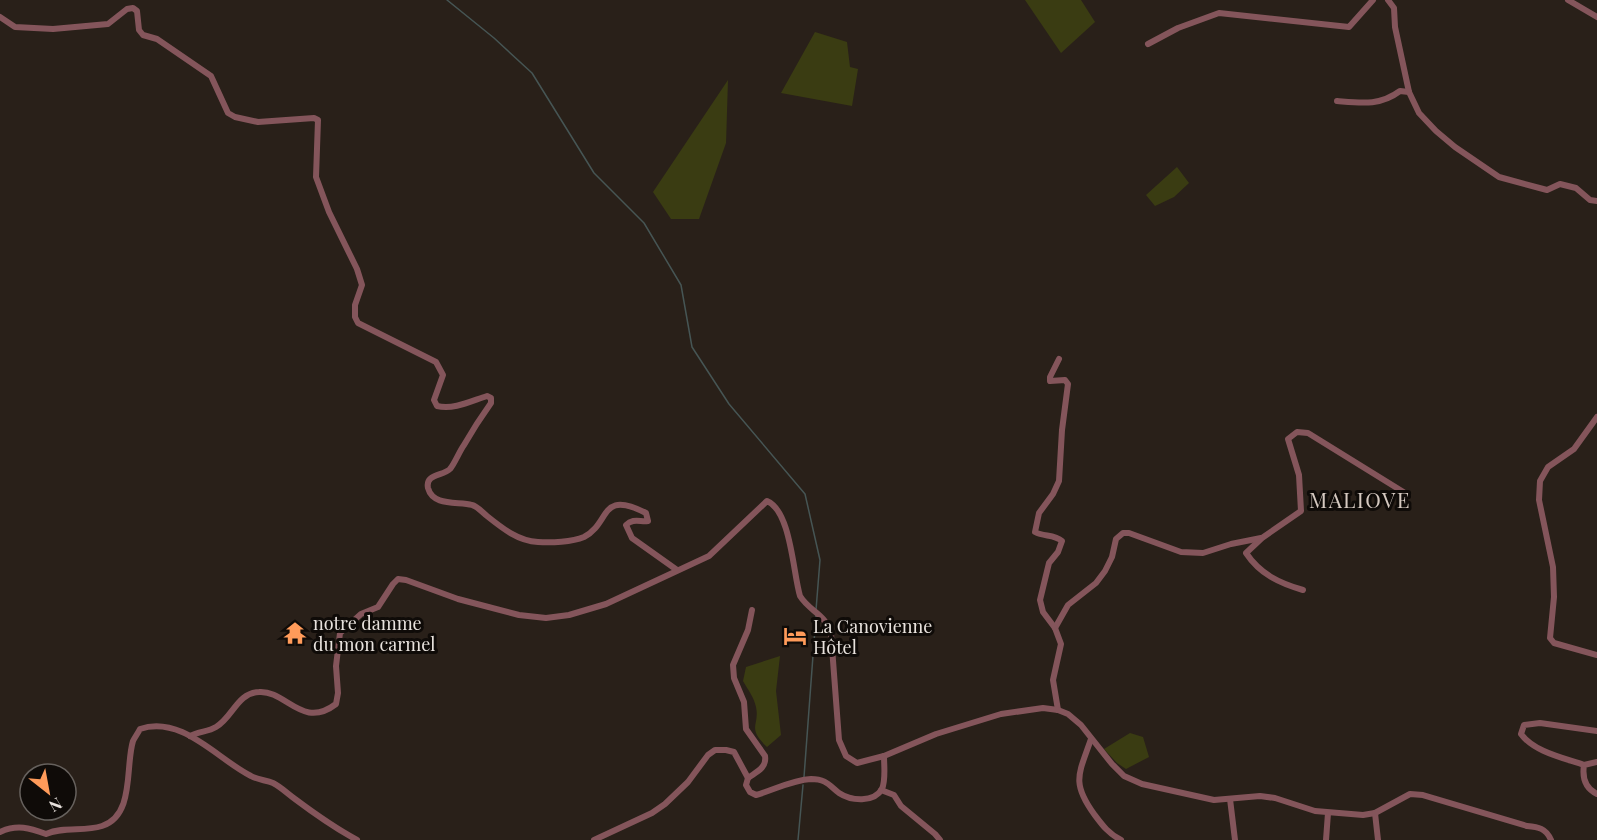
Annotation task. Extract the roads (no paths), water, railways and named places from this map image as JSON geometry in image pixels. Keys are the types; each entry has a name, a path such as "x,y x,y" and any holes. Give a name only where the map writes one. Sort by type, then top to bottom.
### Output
{"street":[{"path":"1148,44 1178,28 1219,13 1348,27 1373,0"},
{"path":"1388,0 1394,8 1395,27 1409,92 1419,113 1436,131 1499,177 1547,189 1560,184 1576,188 1590,200 1597,201"},
{"path":"1568,0 1597,17"},
{"path":"0,17 15,27 53,29 108,24 128,9 133,8 137,11 139,30 143,35 157,39 211,76 228,113 258,123 314,118 318,120 316,177 328,212 357,269 362,285 355,305 355,317 358,323 436,362 443,375 435,400 437,406 445,408 487,396 491,398 491,403 450,469 432,477 428,482 428,489 437,500 474,505 509,534 537,542 585,536 596,526 605,511 620,505 635,507 646,513 648,521 637,520 626,525 632,538 677,570"},
{"path":"1337,100 1366,103 1389,100 1400,91 1409,92"},
{"path":"1058,710 1053,680 1061,644 1055,628 1043,612 1040,600 1051,560 1059,552 1062,541 1058,537 1042,536 1035,532 1039,513 1053,494 1059,481 1068,384 1065,380 1050,381 1050,377 1059,359"},
{"path":"1597,417 1574,449 1548,467 1540,481 1539,500 1553,567 1554,597 1550,638 1554,643 1597,655"},
{"path":"1303,590 1278,582 1253,564 1246,553 1262,538 1301,511 1299,475 1288,439 1297,432 1308,433 1405,493"},
{"path":"190,736 198,731 215,728 242,699 254,692 269,693 299,709 321,713 329,710 336,704 338,693 336,666 340,633 361,614 378,607 398,579 458,599 488,605 519,615 546,618 569,615 606,604 709,556 767,501 778,510 789,539 800,596 828,624 831,634 840,740 846,756 857,763 884,756 936,734 1001,714 1043,708 1068,714 1081,725 1124,776 1142,784 1214,800 1260,796 1275,798 1315,812 1363,815 1375,813 1410,794 1423,795 1540,828 1548,833 1551,840"},
{"path":"1055,628 1068,605 1096,584 1112,557 1116,539 1123,533 1129,533 1181,552 1203,553 1231,544 1262,538"},
{"path":"752,610 748,630 733,665 734,678 744,702 746,729 765,756 766,761 763,767 748,778 746,785 750,792 756,795 787,783 811,779 832,784 838,792 861,800 873,797 881,790 884,780 884,756"},
{"path":"1597,731 1540,723 1524,725 1521,734 1525,740 1551,754 1584,765 1597,762"},
{"path":"0,832 22,826 48,837 56,830 103,826 116,818 123,805 134,740 140,729 161,727 177,730 190,736 251,776 273,783 339,830 357,840"},
{"path":"1091,739 1078,784 1082,797 1106,832 1121,840"},
{"path":"594,840 652,813 665,804 688,782 708,755 715,750 734,752 748,778"},
{"path":"1584,765 1582,777 1590,790 1597,794"},
{"path":"881,790 894,795 901,806 940,840"},
{"path":"1230,799 1235,840"},
{"path":"1326,840 1328,813"},
{"path":"1375,813 1378,840"}],"waterway":[{"path":"447,0 532,73 594,173 644,223 681,285 692,347 729,404 805,494 820,560 816,610"},
{"path":"804,777 816,615"},
{"path":"798,840 803,785"}],"place":[{"name":"notre damme du mon carmel","path":"295,633"},
{"name":"La Canovienne Hôtel","path":"795,636"}],"district":[{"name":"MALIOVE","path":"1360,499"}]}
